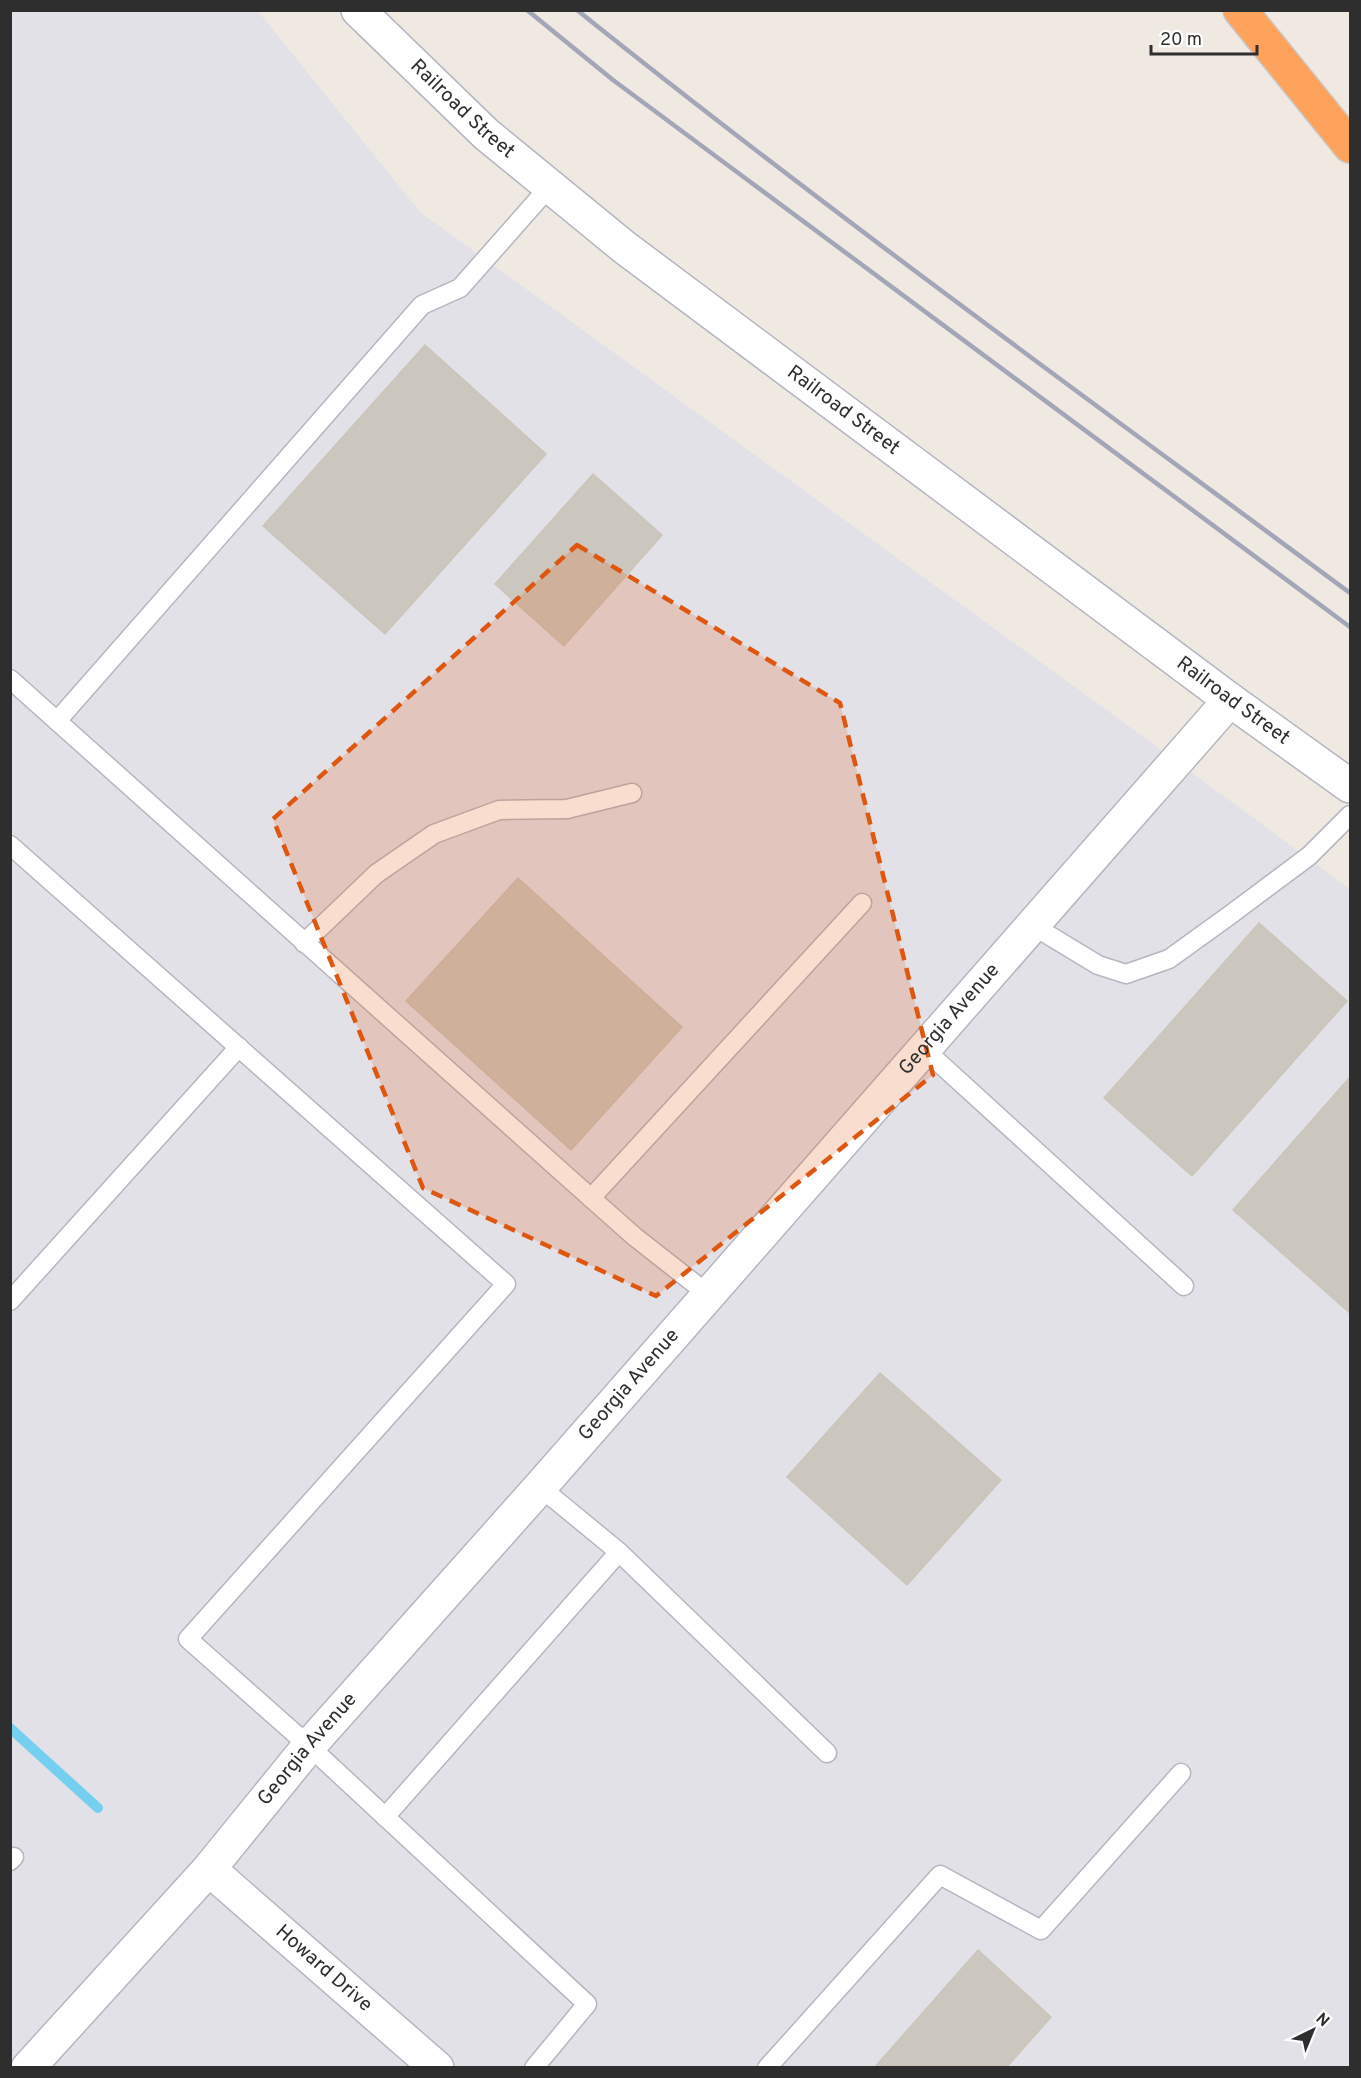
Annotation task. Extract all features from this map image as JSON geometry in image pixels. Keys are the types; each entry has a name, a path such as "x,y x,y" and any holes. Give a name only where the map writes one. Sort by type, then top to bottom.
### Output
{"highway":[{"path":"1240,10 1350,146"},
{"path":"1248,10 1350,111"}],"street":[{"name":"Railroad Street","path":"358,10 486,134 633,254 1230,700 1350,786"},
{"name":"Georgia Avenue","path":"28,2067 209,1869 309,1746 540,1487 1230,700"},
{"name":"Howard Drive","path":"209,1869 437,2067"}],"lane":[{"path":"57,721 422,305 460,288 550,186"},
{"path":"10,679 635,1237 709,1295"},
{"path":"304,943 376,874 434,834 499,810 567,809 632,794"},
{"path":"1032,925 1098,965 1126,974 1169,959 1309,856 1350,814"},
{"path":"10,845 506,1284 188,1639 309,1746 587,2004 534,2067"},
{"path":"591,1198 862,903"},
{"path":"10,1301 239,1047"},
{"path":"924,1049 1184,1286"},
{"path":"540,1487 619,1552 827,1753"},
{"path":"385,1817 619,1552"},
{"path":"767,2067 940,1875 1041,1930 1181,1773"}],"highlighted area":[{"path":"577,545 840,703 933,1075 656,1296 423,1188 273,819"}],"shaded area":[{"path":"11,11 258,11 420,212 1350,889 1350,2067 11,2068"}],"building":[{"path":"425,345 546,454 385,634 263,526"},
{"path":"593,474 662,535 564,646 495,584"},
{"path":"518,878 682,1027 571,1150 406,1001"},
{"path":"1259,923 1347,1001 1192,1176 1104,1098"},
{"path":"1350,1077 1350,1313 1233,1210"},
{"path":"880,1373 1001,1480 907,1585 787,1477"},
{"path":"978,1950 1051,2017 1006,2068 874,2068"}],"waterway":[{"path":"10,1728 98,1808"}],"railway":[{"path":"527,10 613,80 1350,627"},
{"path":"577,10 864,233 1350,593"}]}
